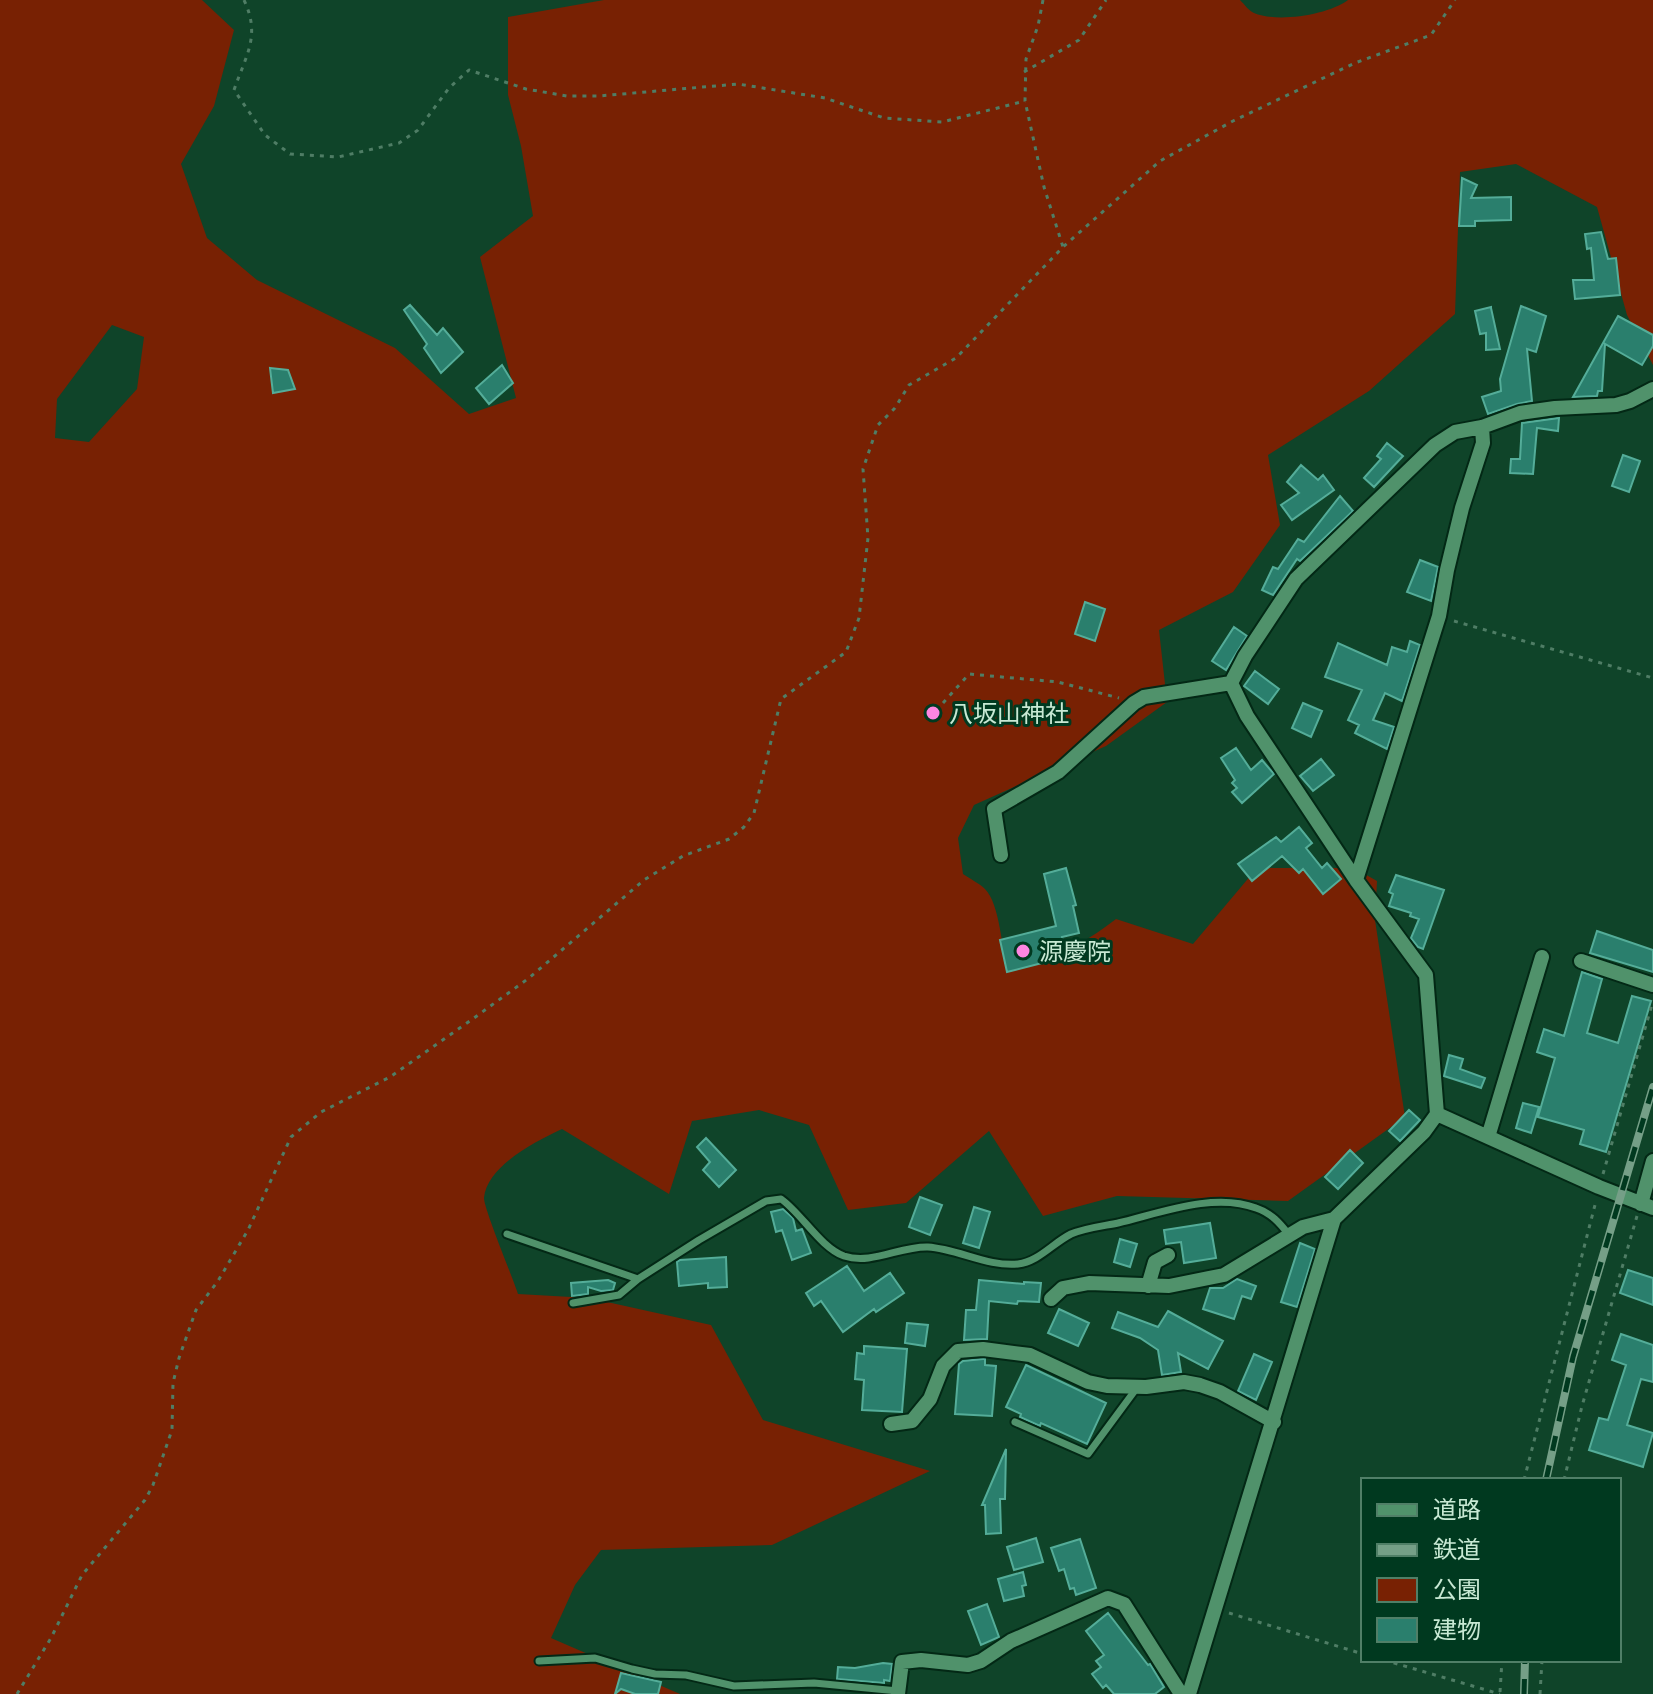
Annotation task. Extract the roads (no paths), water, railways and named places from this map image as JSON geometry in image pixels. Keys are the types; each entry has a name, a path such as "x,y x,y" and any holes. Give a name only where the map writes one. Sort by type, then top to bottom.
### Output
{"street":[{"path":"1231,683 1245,656 1296,579 1435,445 1455,432 1482,427 1520,413 1616,405 1653,389"},
{"path":"1356,880 1439,616 1454,539 1483,443 1482,427"},
{"path":"1001,855 994,809 1058,772 1134,703 1144,697 1231,683"},
{"path":"1189,1694 1334,1219 1424,1132 1437,1114 1426,975 1356,880 1247,716 1231,683"},
{"path":"1488,1137 1542,957"},
{"path":"1581,961 1653,985"},
{"path":"1437,1114 1647,1206 1653,1161"},
{"path":"1051,1299 1063,1288 1089,1283 1169,1286 1224,1275 1303,1227 1334,1219"},
{"path":"1148,1286 1155,1262 1168,1255"},
{"path":"891,1424 912,1421 930,1399 943,1366 958,1351 983,1349 1030,1355 1088,1382 1137,1387 1184,1382 1200,1385 1220,1392 1274,1422"},
{"path":"898,1693 902,1662 921,1660 968,1665 981,1661 1011,1641 1108,1598 1124,1604 1181,1694"}],"lane":[{"path":"573,1303 619,1295 638,1279 766,1201 781,1199 794,1208 835,1252 848,1257 888,1256 904,1249 927,1247 1018,1264 1032,1259 1074,1232 1201,1204 1225,1203 1256,1208 1277,1220 1290,1236"},
{"path":"507,1234 638,1279"},
{"path":"1015,1422 1088,1454 1137,1387"},
{"path":"539,1661 595,1658 655,1674 686,1675 734,1686 814,1683 898,1693"}],"railway":[{"path":"1546,1478 1573,1357 1653,1087"},
{"path":"1524,1694 1525,1662"}],"place":[{"name":"八坂山神社","path":"933,713"},
{"name":"源慶院","path":"1023,951"}]}
